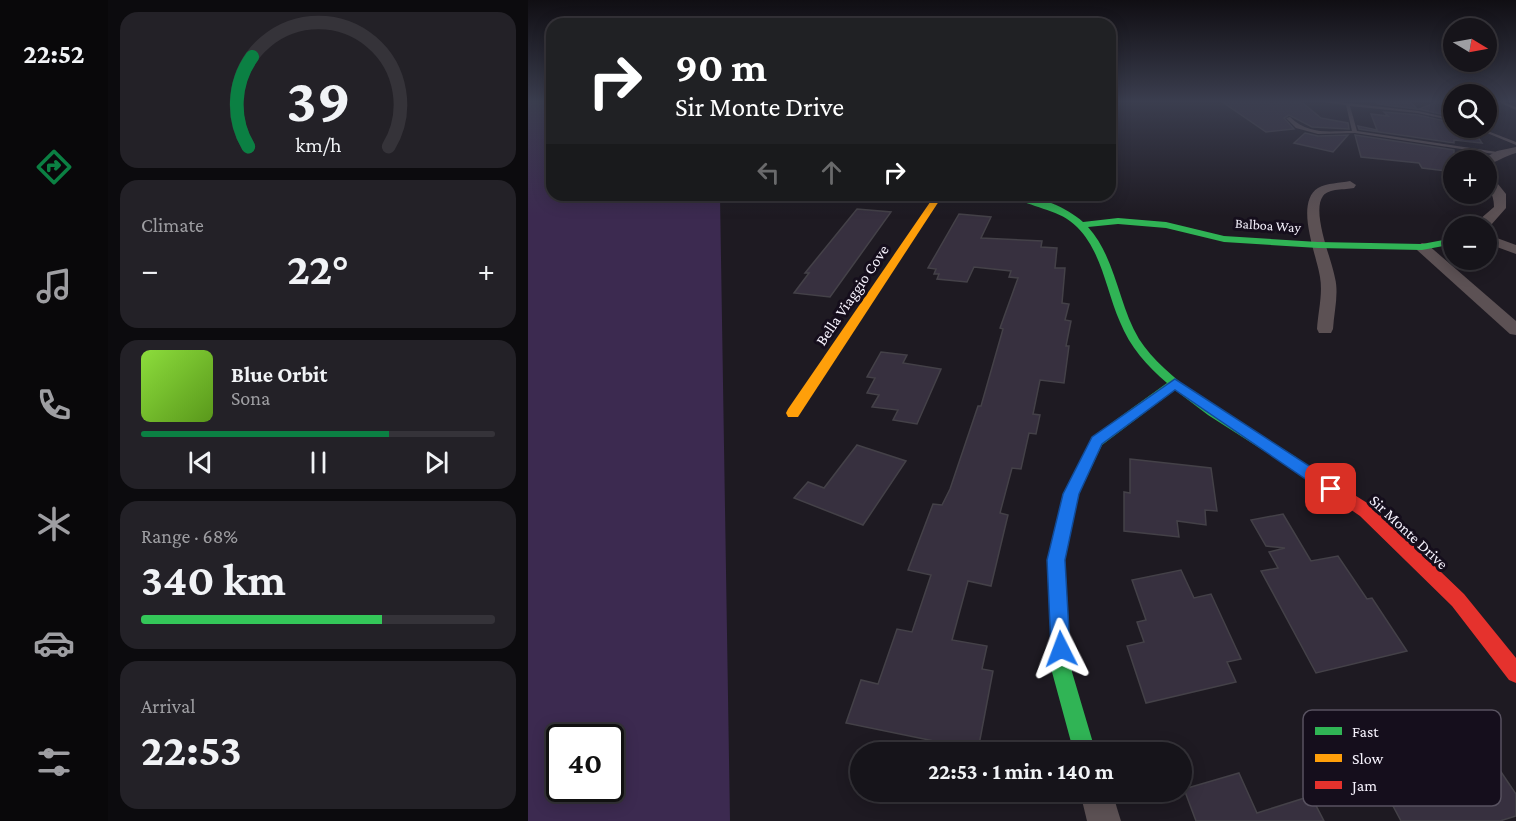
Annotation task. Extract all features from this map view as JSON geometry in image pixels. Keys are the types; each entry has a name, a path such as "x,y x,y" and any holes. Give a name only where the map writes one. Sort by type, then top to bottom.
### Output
{"street":[{"path":"1497,155 1516,150"},
{"path":"1325,329 1328,279 1318,245 1314,205 1317,195 1324,189 1350,185"},
{"path":"1492,216 1500,208 1500,194 1497,190"},
{"name":"Bella Viaggio Cove","path":"793,413 935,201"},
{"name":"Sir Monte Drive","path":"1031,201 1062,213 1081,225 1093,241 1127,330 1146,359 1175,384 1366,512 1458,600 1516,674"},
{"name":"Balboa Way","path":"1081,225 1118,221 1154,224 1224,239 1318,245 1422,247 1443,244"},
{"path":"1497,244 1516,250"},
{"path":"1422,247 1516,330"},
{"path":"1082,742 1062,672 1056,560 1071,494 1097,441 1175,384"},
{"path":"1099,802 1104,821"}],"lane":[{"path":"1406,139 1501,153"}],"shaded area":[{"path":"528,139 546,139 546,201 720,201 730,821 528,821"}],"building":[{"path":"1298,139 1344,139 1333,152 1294,143"},
{"path":"1356,139 1383,139 1454,150 1443,150 1443,171 1422,168 1419,163 1361,157"},
{"path":"1429,139 1480,139 1482,143 1454,140 1454,143"},
{"path":"857,209 891,212 830,297 794,293 809,273 805,273"},
{"path":"959,214 991,217 981,238 1042,241 1041,247 1057,248 1055,268 1065,268 1062,303 1069,304 1065,320 1071,321 1066,346 1069,346 1064,383 1040,380 1033,414 1040,415 1036,434 1029,433 1021,469 1012,468 1000,513 1008,515 991,586 968,581 952,640 987,646 982,669 993,671 980,742 939,742 846,723 861,680 878,684 897,629 912,632 931,575 908,570 933,504 942,505 950,489 978,406 981,406 1003,329 1000,328 1018,278 1009,277 1011,271 974,267 967,282 937,279 939,274 934,274 936,269 928,268"},
{"path":"881,352 907,355 903,363 941,369 917,424 893,420 898,410 872,407 879,395 867,393 875,378 867,377"},
{"path":"857,445 906,461 863,525 794,498 808,482 824,488"},
{"path":"1130,459 1211,468 1217,511 1205,510 1206,525 1177,521 1179,537 1124,531 1124,492 1130,493"},
{"path":"1283,514 1311,561 1338,556 1367,599 1372,598 1407,651 1316,673 1261,571 1278,568 1269,552 1285,548 1266,546 1251,520"},
{"path":"1181,570 1194,598 1211,594 1241,659 1227,662 1236,682 1146,703 1127,646 1144,642 1137,622 1146,620 1132,580"},
{"path":"1501,772 1516,794 1516,816 1500,821 1401,821 1393,806 1501,806"},
{"path":"1239,773 1257,813 1303,799 1303,806 1316,806 1324,821 1196,821 1189,802 1192,802 1192,787"}],"traffic: fast":[{"path":"1034,201 1065,213 1090,235 1099,250 1133,338 1158,369 1213,412 1291,461"},
{"path":"1081,225 1118,221 1166,225 1224,239 1318,245 1422,247 1443,243"},
{"path":"1082,742 1062,672 1056,560 1071,494 1097,441 1175,384"}],"traffic: slow":[{"path":"793,413 935,201"}],"traffic: jam":[{"path":"1291,461 1366,511 1458,600 1516,673"}],"route":[{"path":"1061,649 1056,560 1071,494 1097,441 1175,384 1331,489"}]}
